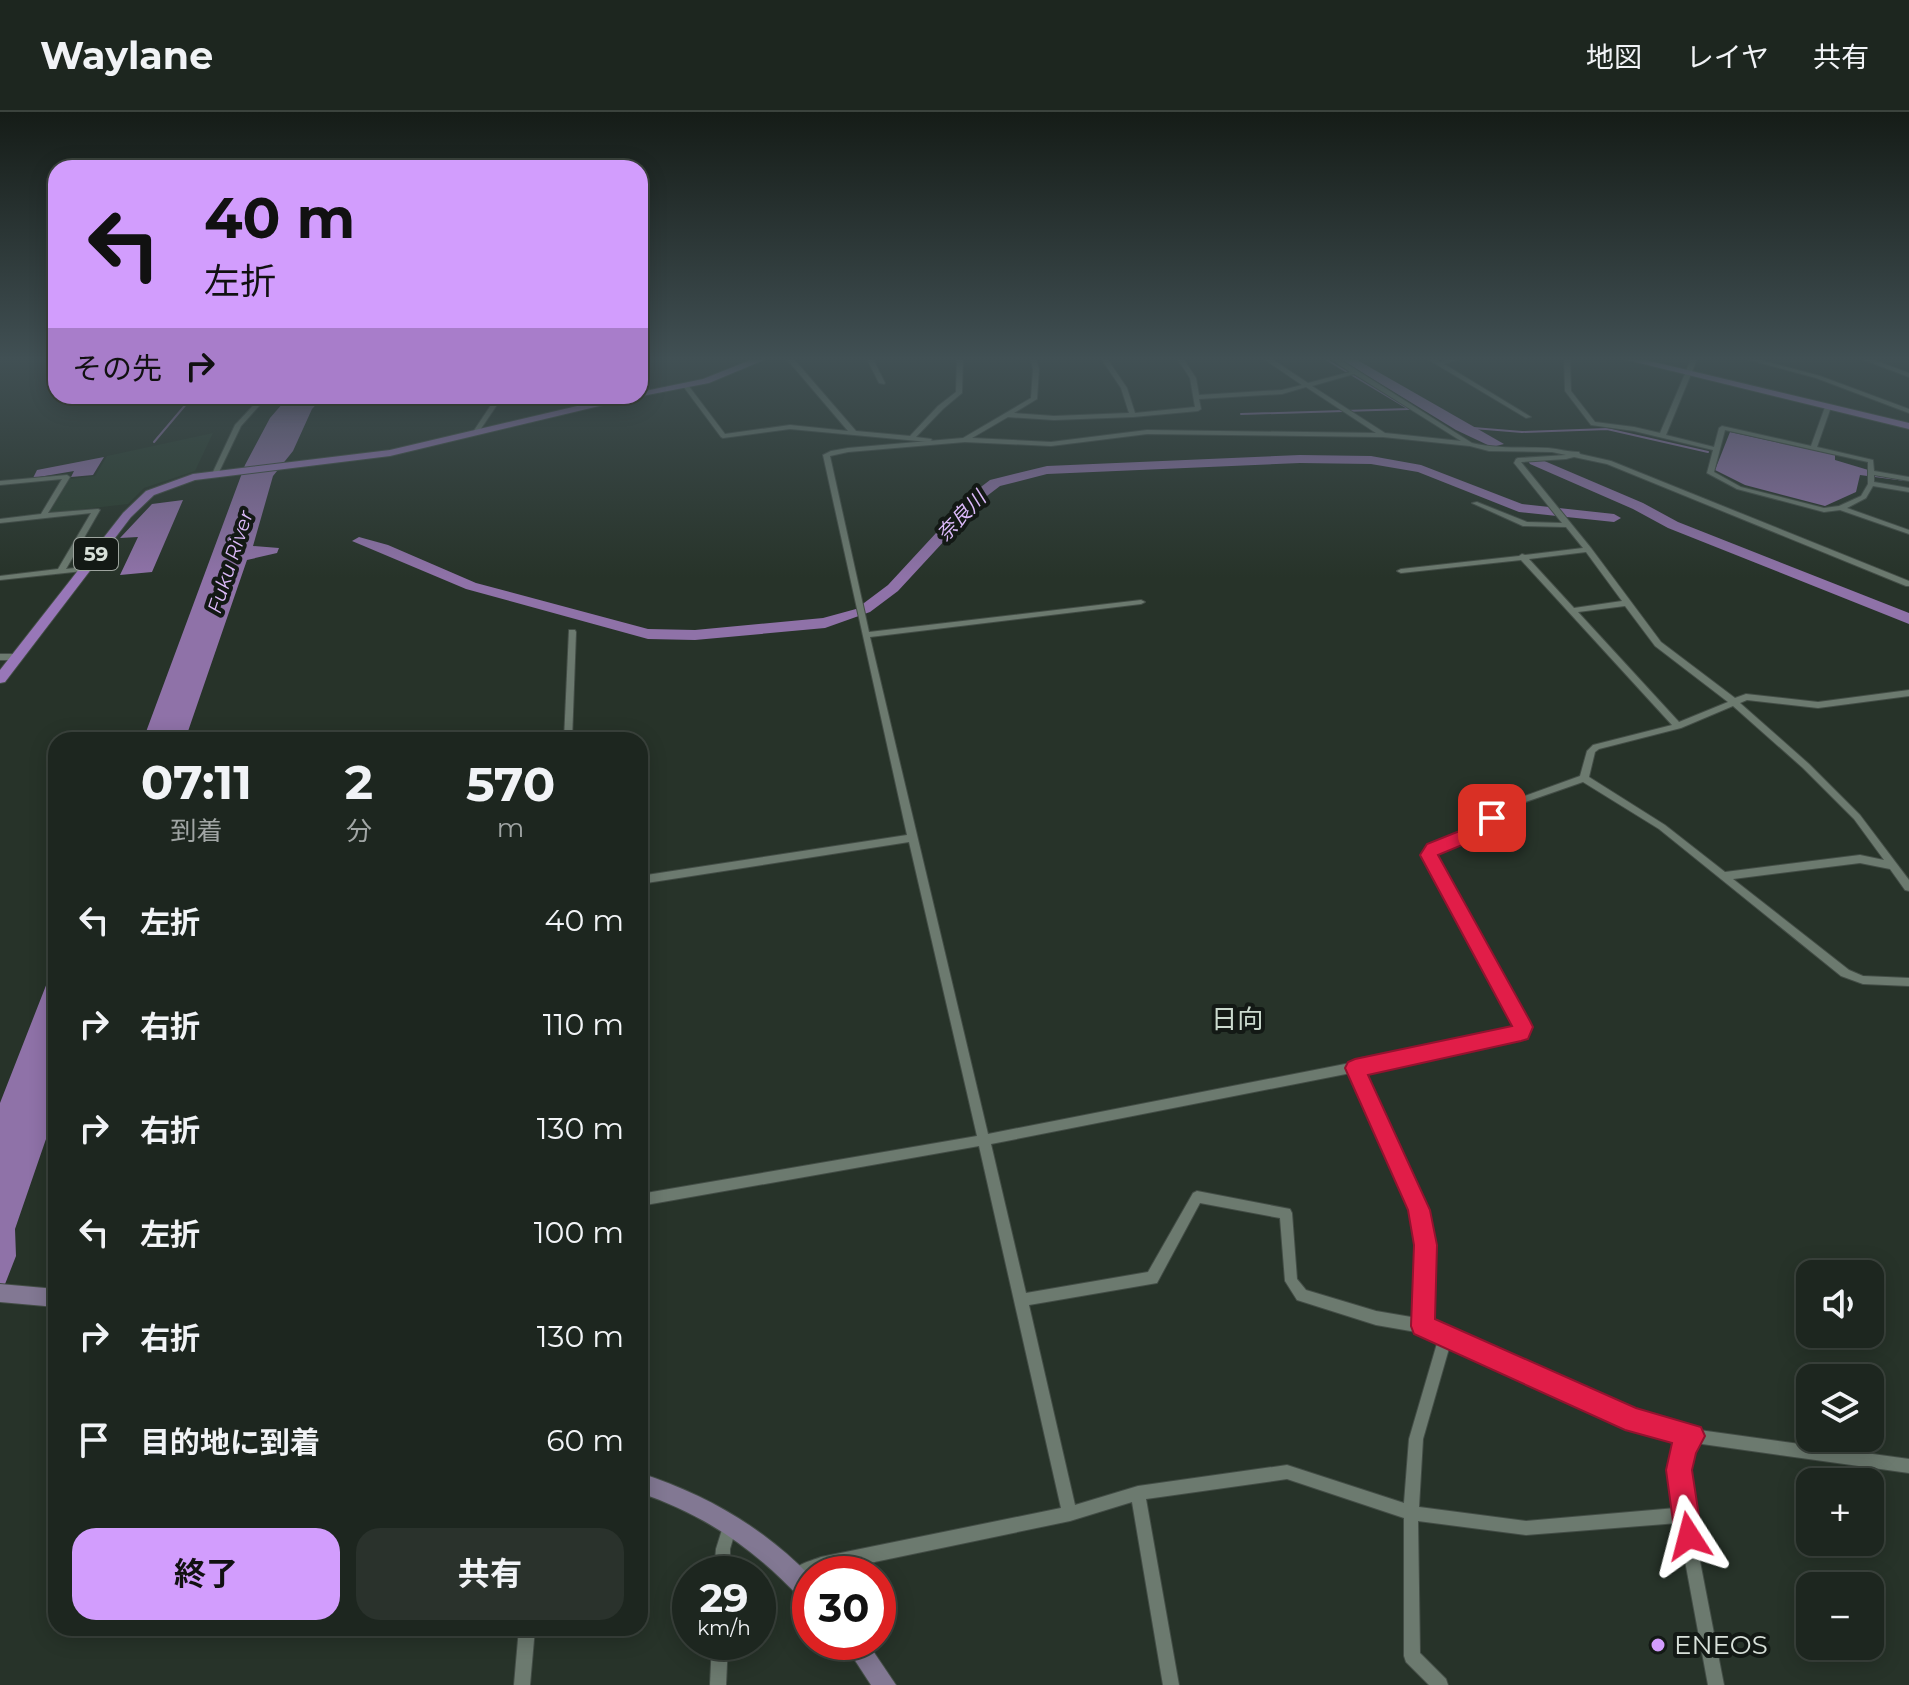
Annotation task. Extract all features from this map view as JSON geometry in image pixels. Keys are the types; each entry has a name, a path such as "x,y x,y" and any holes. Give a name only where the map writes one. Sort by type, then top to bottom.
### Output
{"main road":[{"name":"59","path":"0,679 133,507 150,493 183,479 219,472 390,453 482,430"},
{"path":"0,1293 48,1297"},
{"path":"648,1487 731,1523 792,1575"},
{"path":"863,1660 874,1680"}],"street":[{"path":"219,472 236,430"},
{"path":"719,430 723,436 765,430"},
{"path":"826,430 961,441 1051,444 1147,432 1383,435 1470,444 1489,449 1577,453 1609,462 1909,584"},
{"path":"912,438 918,430"},
{"path":"979,430 961,441 827,452 911,838 985,1140 1070,1514"},
{"path":"1376,430 1383,435"},
{"path":"1448,430 1470,444"},
{"path":"1630,430 1715,449"},
{"path":"1662,436 1664,430"},
{"path":"1721,430 1710,473 1739,488 1824,510 1841,508 1864,497 1871,484 1871,461 1734,430"},
{"path":"1814,447 1820,430"},
{"path":"1577,453 1566,457 1518,460 1517,463 1588,550 1658,644 1734,702 1806,766 1857,817 1909,887"},
{"path":"1870,472 1909,479"},
{"path":"0,483 67,477 43,516"},
{"path":"1871,484 1909,490"},
{"path":"1475,503 1526,524 1566,523"},
{"path":"1841,508 1909,532"},
{"path":"0,521 96,510 61,571"},
{"path":"1401,571 1588,550"},
{"path":"1522,556 1678,726"},
{"path":"0,578 83,569"},
{"path":"867,635 1141,602"},
{"path":"1572,611 1628,603"},
{"path":"568,732 572,632"},
{"path":"0,657 17,657"},
{"path":"1584,778 1591,751 1596,747 1678,726 1746,697 1818,705 1909,693"},
{"path":"1584,778 1643,813 1845,973 1863,980 1909,982"},
{"path":"648,1199 985,1140 1521,1033 1523,1027 1429,855 1434,848 1473,833 1517,802 1584,778"},
{"path":"648,879 911,838"},
{"path":"1724,876 1860,859 1890,865"},
{"path":"1355,1068 1419,1210 1426,1245 1423,1326"},
{"path":"1022,1300 1152,1278 1197,1197 1286,1213 1291,1281 1302,1295 1376,1318 1423,1326 1634,1421 1692,1436 1909,1466"},
{"path":"1440,1685 1412,1656 1411,1513 1416,1439 1446,1336"},
{"path":"1692,1436 1684,1447 1679,1470 1684,1515 1716,1685"},
{"path":"865,1556 1070,1514 1138,1493 1287,1472 1411,1513 1526,1528 1684,1515"},
{"path":"1138,1493 1171,1685"},
{"path":"723,1556 731,1523"},
{"path":"522,1685 526,1636"},
{"path":"718,1685 719,1660"}],"shaded area":[{"path":"213,433 195,471 144,488 128,504 49,513 70,479 95,476 107,456"}],"water":[{"name":"Fuku River","path":"263,430 302,430 293,451 273,476 253,546 279,548 277,553 247,560 188,732 146,732 245,465"},
{"path":"1730,432 1835,455 1835,460 1905,481 1860,475 1856,492 1825,506 1745,485 1715,470"},
{"path":"104,457 93,475 71,477 74,471 33,478 37,470"},
{"path":"183,500 152,572 120,575 138,537 120,538 152,504"},
{"path":"48,980 48,1133 15,1229 16,1256 0,1297 0,1103"}],"waterway":[{"path":"154,442 164,430"},
{"path":"1468,430 1497,444"},
{"path":"1503,430 1567,430"},
{"path":"1613,430 1708,452"},
{"name":"奈良川","path":"864,609 893,588 978,496 995,483 1047,470 1300,459 1371,460 1421,469 1519,508 1553,513"},
{"path":"1535,461 1638,506 1673,525 1909,619"},
{"name":"奈良川","path":"1560,513 1614,518"},
{"name":"奈良川","path":"359,541 383,548 471,586 648,634 695,635 825,623 855,613"}],"place":[{"name":"ENEOS","path":"1658,1645"}],"district":[{"name":"日向","path":"1237,1019"}],"route":[{"path":"1492,818 1473,833 1434,848 1429,855 1523,1027 1521,1033 1355,1068 1419,1210 1426,1245 1423,1326 1634,1421 1692,1436 1684,1447 1679,1470 1689,1536"}]}
